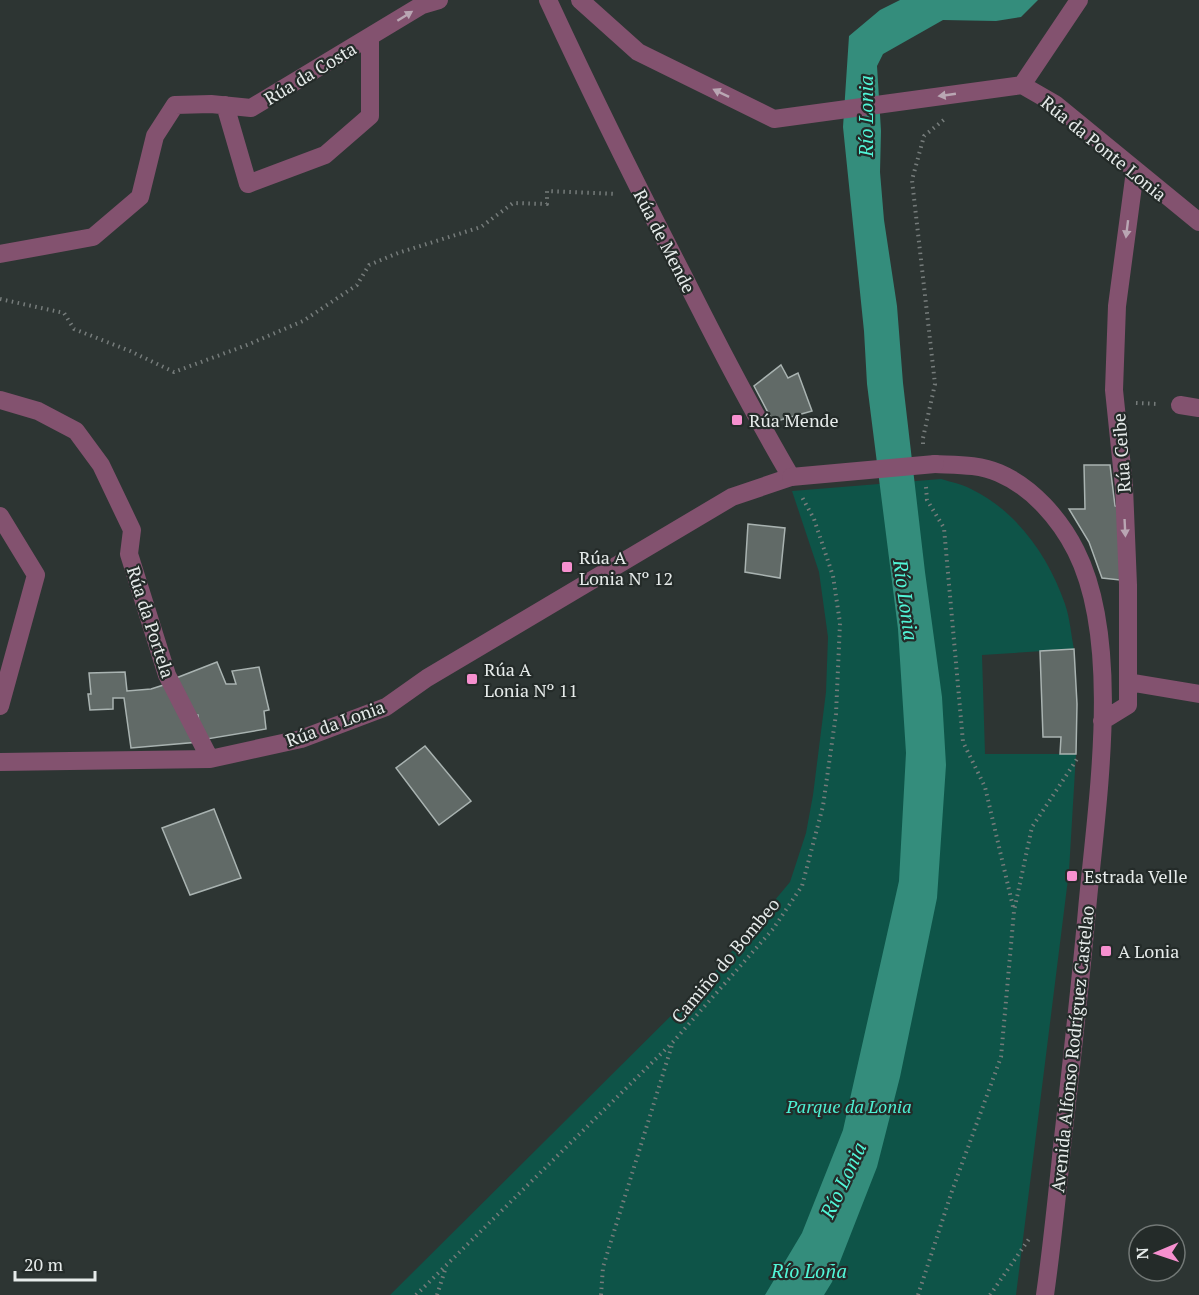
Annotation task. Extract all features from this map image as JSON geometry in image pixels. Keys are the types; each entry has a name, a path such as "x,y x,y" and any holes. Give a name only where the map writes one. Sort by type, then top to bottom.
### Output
{"street":[{"name":"Rúa da Costa","path":"0,254 93,237 140,197 155,136 175,105 225,105 251,108 422,5 439,0"},
{"name":"Rúa de Mende","path":"548,0 642,196 751,408 792,477"},
{"path":"580,0 638,52 774,119 1014,86 1079,0"},
{"path":"225,105 248,184 325,155 370,116 370,38"},
{"name":"Rúa da Ponte Lonia","path":"1014,86 1055,104 1199,222"},
{"name":"Rúa Ceibe","path":"1102,720 1128,705 1128,585 1117,402 1114,390 1117,306 1135,171"},
{"name":"Rúa da Portela","path":"0,400 39,411 76,431 101,465 132,530 129,554 167,675 210,759"},
{"path":"1180,405 1199,408"},
{"name":"Avenida Alfonso Rodríguez Castelao","path":"792,477 935,464 968,465 998,472 1024,487 1044,505 1076,551 1089,582 1098,620 1102,666 1098,789 1081,983 1045,1295"},
{"name":"Rúa da Lonia","path":"0,762 210,759 301,739 386,707 427,678 732,497 792,477"},
{"path":"0,516 36,575 0,706"},
{"path":"1128,682 1199,694"}],"path":[{"path":"0,299 64,313 74,329 130,351 174,372 303,321 357,285 369,265 398,253 482,227 513,203 547,204 547,190 642,196"},
{"path":"1117,402 1180,405"},
{"name":"Camiño do Bombeo","path":"416,1295 673,1042 773,929 802,886 823,806 836,714 840,623 833,576 814,519 792,477"},
{"path":"918,1295 952,1191 1001,1057 1014,911 1032,827 1102,720"},
{"path":"602,1295 603,1267 673,1042"},
{"path":"990,1295 1030,1239"},
{"path":"437,1295 447,1264"}],"green space":[{"name":"Parque da Lonia","path":"941,479 964,486 988,498 1017,523 1029,537 1058,586 1067,609 1074,649 982,655 985,754 1076,754 1069,871 1016,1295 390,1295 713,974 790,882 806,833 813,795 826,692 828,637 819,572 792,491"}],"water":[{"name":"Río Loña","path":"900,0 1038,0 1021,17 996,21 943,20 883,54 877,66 881,131 880,172 884,220 897,306 903,383 942,697 946,765 937,898 900,1077 877,1167 832,1282 824,1295 765,1295 802,1233 843,1130 899,881 906,753 898,629 867,384 864,331 843,127 849,36 880,10"}],"building":[{"path":"781,365 788,378 798,373 812,411 773,422 754,386"},
{"path":"1084,465 1110,465 1115,506 1119,507 1120,580 1102,578 1089,542 1069,509 1085,509"},
{"path":"748,524 785,528 780,578 745,572"},
{"path":"1074,649 1077,704 1076,754 1060,754 1061,737 1043,737 1040,651"},
{"path":"217,662 226,684 236,684 232,671 259,667 269,710 264,711 266,729 201,740 198,715 189,715 171,680"},
{"path":"125,672 127,691 151,689 170,683 199,742 131,748 124,698 113,698 113,709 90,710 89,673"},
{"path":"425,746 471,801 439,825 396,768"},
{"path":"214,809 241,878 190,895 162,828"}],"place":[{"name":"Rúa Mende","path":"737,420"},
{"name":"Rúa A Lonia Nº 12","path":"567,567"},
{"name":"Rúa A Lonia Nº 11","path":"472,679"},
{"name":"Estrada Velle","path":"1072,876"},
{"name":"A Lonia","path":"1106,951"}],"water label":[{"name":"Río Lonia","path":"865,116"},
{"name":"Río Lonia","path":"906,600"},
{"name":"Río Lonia","path":"843,1180"}]}
